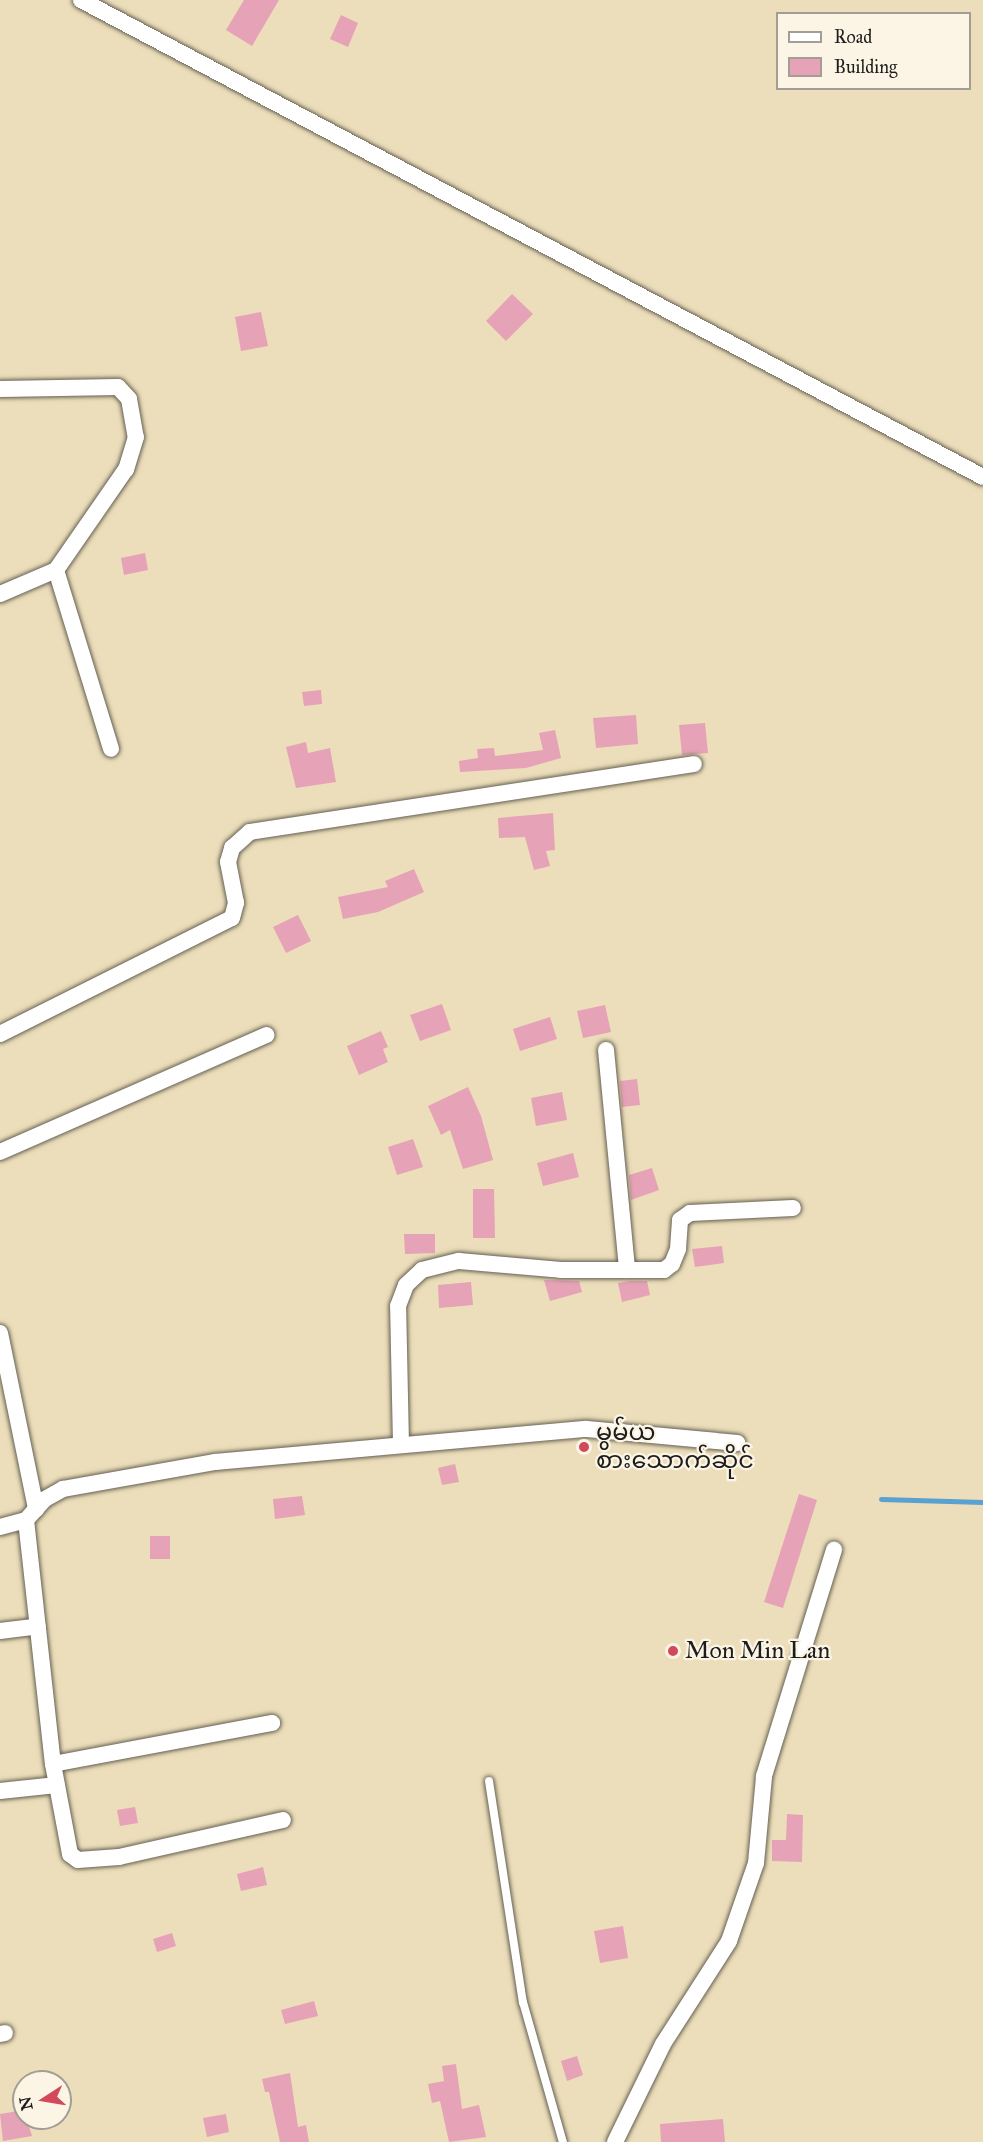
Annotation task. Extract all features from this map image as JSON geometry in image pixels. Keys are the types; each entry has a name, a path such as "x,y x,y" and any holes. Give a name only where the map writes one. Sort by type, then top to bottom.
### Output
{"street":[{"path":"81,0 983,477"},
{"path":"0,389 118,387 131,406 136,437 126,469 56,570 0,594"},
{"path":"56,570 111,749"},
{"path":"0,1034 232,918 236,903 228,862 232,848 250,832 694,764"},
{"path":"0,1152 266,1035"},
{"path":"606,1050 627,1270"},
{"path":"401,1445 398,1306 406,1284 422,1270 459,1261 561,1270 664,1270 672,1264 678,1249 680,1220 690,1213 793,1208"},
{"path":"0,1333 31,1515 38,1626 53,1764 65,1841 70,1854 78,1860 119,1857 283,1820"},
{"path":"0,1527 31,1515 63,1489 215,1462 588,1429 737,1443"},
{"path":"615,2142 663,2044 729,1941 756,1863 764,1776 834,1550"},
{"path":"0,1631 38,1626"},
{"path":"53,1764 272,1723"},
{"path":"0,1791 57,1785"}],"lane":[{"path":"489,1781 523,2002 563,2142"}],"building":[{"path":"244,0 279,0 252,46 226,30"},
{"path":"341,15 358,23 348,47 330,39"},
{"path":"512,294 533,314 506,341 486,321"},
{"path":"261,312 268,346 241,351 235,317"},
{"path":"145,553 148,570 124,575 121,558"},
{"path":"321,690 322,704 304,706 302,692"},
{"path":"636,715 638,744 596,748 593,718"},
{"path":"705,723 708,753 682,755 679,725"},
{"path":"555,730 561,758 526,768 460,772 459,761 478,758 477,749 494,748 495,756 543,750 539,733"},
{"path":"306,742 308,753 330,748 336,782 296,788 286,747"},
{"path":"553,813 555,850 546,851 550,866 534,870 525,837 499,838 498,818"},
{"path":"414,869 424,892 378,912 343,919 338,897 388,887 385,881"},
{"path":"298,915 311,941 286,953 273,927"},
{"path":"442,1004 451,1030 420,1041 410,1015"},
{"path":"605,1005 611,1032 583,1038 577,1011"},
{"path":"550,1017 557,1039 520,1051 513,1029"},
{"path":"381,1031 388,1047 383,1049 388,1062 359,1075 347,1046"},
{"path":"637,1079 640,1105 622,1107 620,1081"},
{"path":"468,1087 481,1116 493,1160 463,1169 450,1130 441,1135 428,1106"},
{"path":"562,1092 567,1120 536,1126 531,1098"},
{"path":"413,1139 423,1167 397,1175 388,1147"},
{"path":"573,1153 579,1177 543,1186 537,1163"},
{"path":"652,1168 659,1190 631,1200 629,1175"},
{"path":"473,1189 494,1189 495,1238 473,1238"},
{"path":"404,1234 435,1234 435,1253 405,1254"},
{"path":"722,1246 724,1263 695,1267 692,1249"},
{"path":"544,1280 579,1281 582,1292 550,1301"},
{"path":"647,1281 650,1295 622,1302 618,1283"},
{"path":"471,1282 473,1305 439,1308 438,1285"},
{"path":"455,1464 459,1482 442,1485 438,1468"},
{"path":"799,1494 817,1500 783,1608 764,1602"},
{"path":"302,1496 305,1515 275,1519 273,1499"},
{"path":"150,1536 170,1536 170,1559 150,1559"},
{"path":"135,1807 138,1823 120,1826 117,1810"},
{"path":"787,1814 803,1815 802,1862 772,1861 772,1840 786,1840"},
{"path":"263,1867 267,1885 241,1891 237,1874"},
{"path":"623,1926 628,1958 600,1963 594,1931"},
{"path":"172,1933 176,1946 157,1952 153,1939"},
{"path":"314,2001 318,2016 285,2024 281,2010"},
{"path":"577,2056 583,2075 567,2081 561,2061"},
{"path":"456,2064 462,2109 479,2105 486,2137 449,2142 440,2101 432,2103 428,2084 444,2081 442,2066"},
{"path":"290,2073 298,2127 306,2125 309,2142 280,2142 269,2092 265,2092 262,2079"},
{"path":"12,2112 12,2130 30,2130 32,2136 3,2141 0,2114"},
{"path":"226,2114 229,2132 207,2137 203,2118"},
{"path":"723,2119 725,2142 661,2142 660,2124"}],"waterway":[{"path":"881,1499 983,1502"}],"place":[{"name":"မွမ်ယ စားသောက်ဆိုင်","path":"584,1447"},
{"name":"Mon Min Lan","path":"673,1651"}]}
